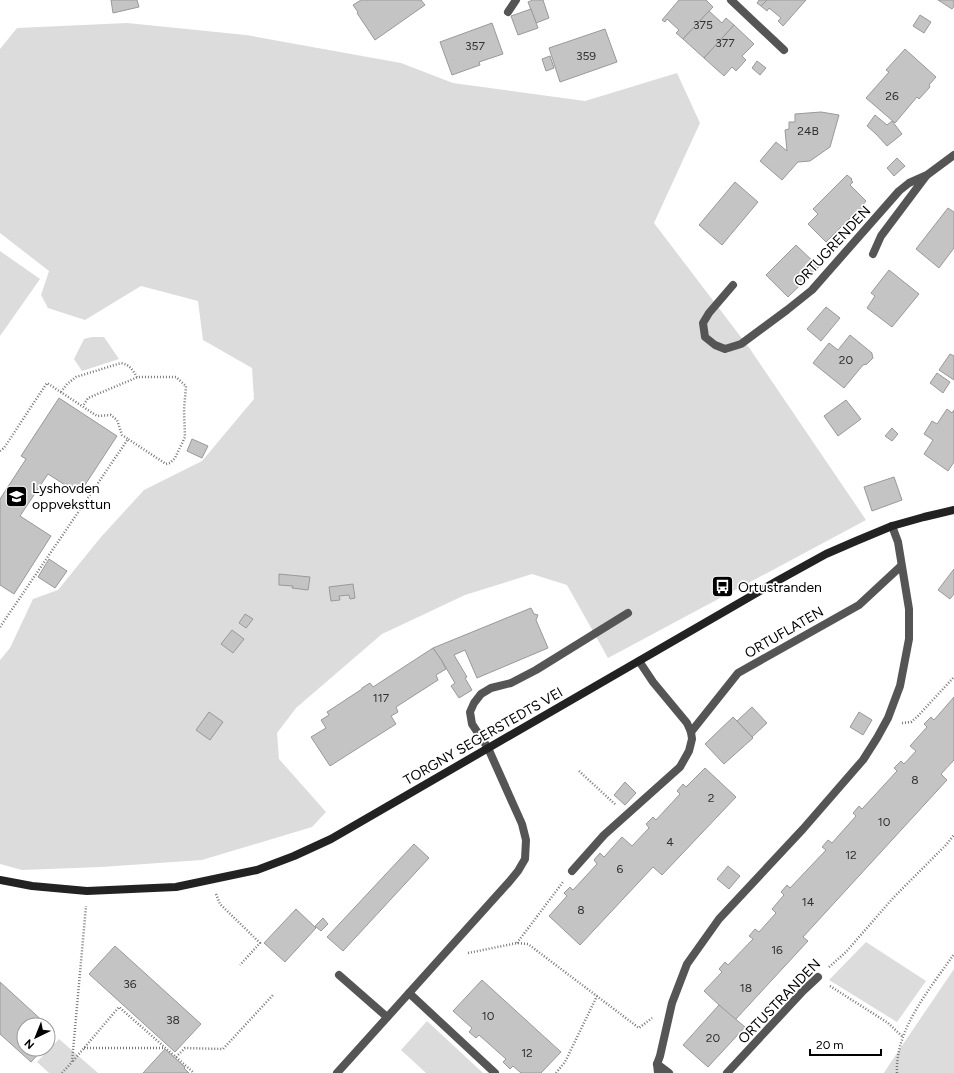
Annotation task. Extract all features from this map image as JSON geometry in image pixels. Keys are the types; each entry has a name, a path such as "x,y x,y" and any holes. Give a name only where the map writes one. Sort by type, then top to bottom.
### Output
{"main road":[{"name":"TORGNY SEGERSTEDTS VEI","path":"0,880 32,886 87,891 176,888 257,870 294,856 331,839 826,554 892,526 954,510"}],"street":[{"path":"508,12 516,0"},
{"path":"731,0 784,50"},
{"name":"ORTUGRENDEN","path":"733,285 709,313 703,323 705,337 715,345 725,349 741,344 812,290 899,191 909,183 927,175 954,155"},
{"name":"ORTUGRENDEN","path":"872,254 881,236 927,175"},
{"path":"658,1073 657,1064 672,1003 687,964 719,919 803,829 863,760 888,718 900,686 910,639 909,609 898,542 892,526"},
{"name":"ORTUFLATEN","path":"691,732 738,673 859,605 901,566"},
{"path":"337,1073 509,882 525,859 526,840 522,824 488,748 472,724 470,712 474,703 481,694 491,688 511,683 536,670 628,613"},
{"path":"572,871 604,835 680,767 690,751 692,739 691,732 687,724 639,662"},
{"path":"339,975 387,1017"},
{"name":"ORTUSTRANDEN","path":"728,1073 803,991 818,977"},
{"path":"409,993 495,1073"},
{"path":"657,1064 669,1073"}],"path":[{"path":"62,392 67,384 76,377 121,363 127,365 138,377"},
{"path":"0,451 4,448 47,383 97,416 111,415 117,420 122,435 166,464 170,463 175,458 185,437 184,410 186,386 176,377 138,377 88,398 83,406"},
{"path":"0,627 128,439"},
{"path":"888,718 904,723 911,722 954,677"},
{"path":"579,771 619,807"},
{"name":"ORTUSTRANDEN","path":"818,977 846,952 893,898 946,845 954,835"},
{"path":"517,942 572,871"},
{"path":"72,1062 87,891"},
{"path":"220,904 260,943 240,965"},
{"path":"450,947 467,953 517,942 528,944 639,1028 672,1003"},
{"path":"897,1073 898,1051 909,1022 954,954"},
{"path":"818,977 888,1024 903,1037"},
{"path":"176,1057 185,1048 223,1049 273,995"},
{"path":"556,1073 564,1062 597,996"},
{"path":"62,1073 119,1007 194,1073"},
{"path":"84,1048 165,1048"}],"shaded area":[{"path":"127,23 246,35 401,63 453,83 585,101 677,73 700,123 654,223 750,349 866,520 608,658 567,585 532,574 465,595 382,634 296,708 277,733 279,759 326,812 312,827 202,860 101,867 22,870 0,864 0,660 10,648 33,599 58,590 101,537 144,490 202,461 254,399 252,368 203,340 198,301 141,286 85,320 48,308 41,295 49,271 0,233 0,49 17,28"},
{"path":"0,251 40,279 0,336"},
{"path":"104,337 119,359 82,371 74,359 84,339"},
{"path":"866,942 926,981 897,1022 829,980"},
{"path":"954,969 954,1073 884,1073 889,1065"},
{"path":"427,1021 483,1073 426,1073 401,1050"},
{"path":"59,1039 98,1073 49,1073 37,1062 42,1057 56,1057 56,1042"}],"building":[{"path":"111,0 137,0 139,7 113,13"},
{"path":"361,0 421,0 425,5 375,40 353,5"},
{"path":"533,0 543,0 549,18 536,23 528,2"},
{"path":"679,0 706,0 713,7 683,39 676,33 679,30 667,19 665,22 662,20"},
{"path":"759,0 767,0 761,6 757,3"},
{"path":"767,0 806,0 783,26 778,21 781,18 769,8 767,11 761,6"},
{"path":"938,0 954,0 954,6 952,9"},
{"path":"531,9 538,28 518,35 511,16"},
{"path":"709,11 722,23 726,18 734,25 704,58 683,39"},
{"path":"920,15 931,22 924,33 913,26"},
{"path":"492,23 503,54 479,62 480,65 452,75 440,42"},
{"path":"734,25 754,44 742,56 746,60 736,71 732,67 724,76 704,58"},
{"path":"605,29 617,62 560,82 549,48"},
{"path":"905,49 936,77 929,85 930,87 919,99 917,97 895,123 866,98 889,72 886,70"},
{"path":"550,56 554,68 546,71 542,59"},
{"path":"757,61 766,68 760,75 752,68"},
{"path":"821,112 839,115 830,147 810,161 798,162 782,180 760,161 776,142 787,151 785,130 789,129 789,122 795,122 795,114"},
{"path":"875,115 887,125 892,121 902,134 887,146 867,126"},
{"path":"897,158 905,166 894,176 887,168"},
{"path":"847,175 853,182 850,185 866,201 861,207 866,212 865,217 862,220 857,221 852,216 826,242 808,224 818,214 813,209"},
{"path":"735,182 758,202 722,245 699,225"},
{"path":"948,208 954,212 954,248 939,268 916,249"},
{"path":"796,245 819,267 788,297 766,275"},
{"path":"889,270 919,294 892,327 867,308 875,296 871,293"},
{"path":"826,307 840,318 821,341 807,329"},
{"path":"850,335 872,353 873,358 867,364 863,365 844,388 813,363 829,343 838,350"},
{"path":"950,354 954,356 954,380 939,370"},
{"path":"937,373 950,382 943,393 930,383"},
{"name":"Lyshovden oppveksttun","path":"59,398 117,436 79,494 48,474 20,516 51,536 14,594 0,585 0,499 26,459 21,456"},
{"path":"846,400 861,419 838,436 824,416"},
{"path":"947,409 952,413 954,410 954,462 948,471 924,454 933,440 924,434 932,421 937,424"},
{"path":"892,428 898,434 892,441 885,436"},
{"path":"192,439 208,446 202,458 187,451"},
{"path":"894,477 902,500 872,511 864,487"},
{"path":"49,559 67,571 55,588 38,577"},
{"path":"954,569 954,594 950,599 938,590"},
{"path":"279,574 310,577 308,590 292,588 293,586 279,585"},
{"path":"353,584 355,598 350,599 349,595 339,596 340,600 331,601 329,587"},
{"path":"531,608 534,614 538,615 536,620 548,648 477,678 465,650 454,655 467,677 465,678 472,690 459,698 451,686 455,683 433,648"},
{"path":"245,614 253,619 246,628 239,623"},
{"path":"232,630 244,639 233,653 221,644"},
{"path":"433,648 446,669 436,675 438,680 396,707 398,712 391,716 396,724 330,766 311,737 326,728 321,720 329,715 327,712 370,683 373,687"},
{"path":"954,697 954,760 941,774 947,780 803,937 808,941 735,1020 704,991 722,972 719,969 725,962 728,965 753,939 749,936 755,929 759,932 776,913 772,909 784,895 781,892 787,885 790,888 826,850 822,847 828,840 832,843 856,816 853,813 859,806 862,809 897,771 894,768 901,761 904,764 916,751 910,746 927,727 924,724 931,717 934,720"},
{"path":"752,707 767,723 752,737 737,721"},
{"path":"209,712 223,722 210,740 196,730"},
{"path":"859,712 872,720 863,735 850,727"},
{"path":"733,717 753,738 724,764 705,744"},
{"path":"705,768 736,797 662,875 653,867 580,945 549,916 567,896 564,893 570,887 573,890 597,864 594,860 600,853 604,857 622,837 632,846 649,828 646,824 653,817 656,820 680,794 677,791 683,784 686,787"},
{"path":"625,782 636,793 625,805 614,795"},
{"path":"414,844 429,858 343,951 327,937"},
{"path":"728,866 740,876 729,889 717,879"},
{"path":"296,909 316,928 285,962 264,943"},
{"path":"323,918 328,924 321,931 315,926"},
{"path":"115,946 201,1024 175,1052 89,974"},
{"path":"482,980 561,1052 541,1073 521,1073 513,1066 510,1069 503,1062 506,1059 479,1035 476,1038 469,1032 472,1028 453,1011"},
{"path":"0,982 38,1017 16,1017 16,1048 0,1034"},
{"path":"719,1005 745,1027 708,1067 683,1045"},
{"path":"165,1049 185,1067 184,1068 189,1073 143,1073"},
{"path":"25,1057 36,1057 31,1062"}],"place":[{"name":"Lyshovden oppveksttun","path":"17,496"},
{"name":"Ortustranden","path":"723,587"}]}
